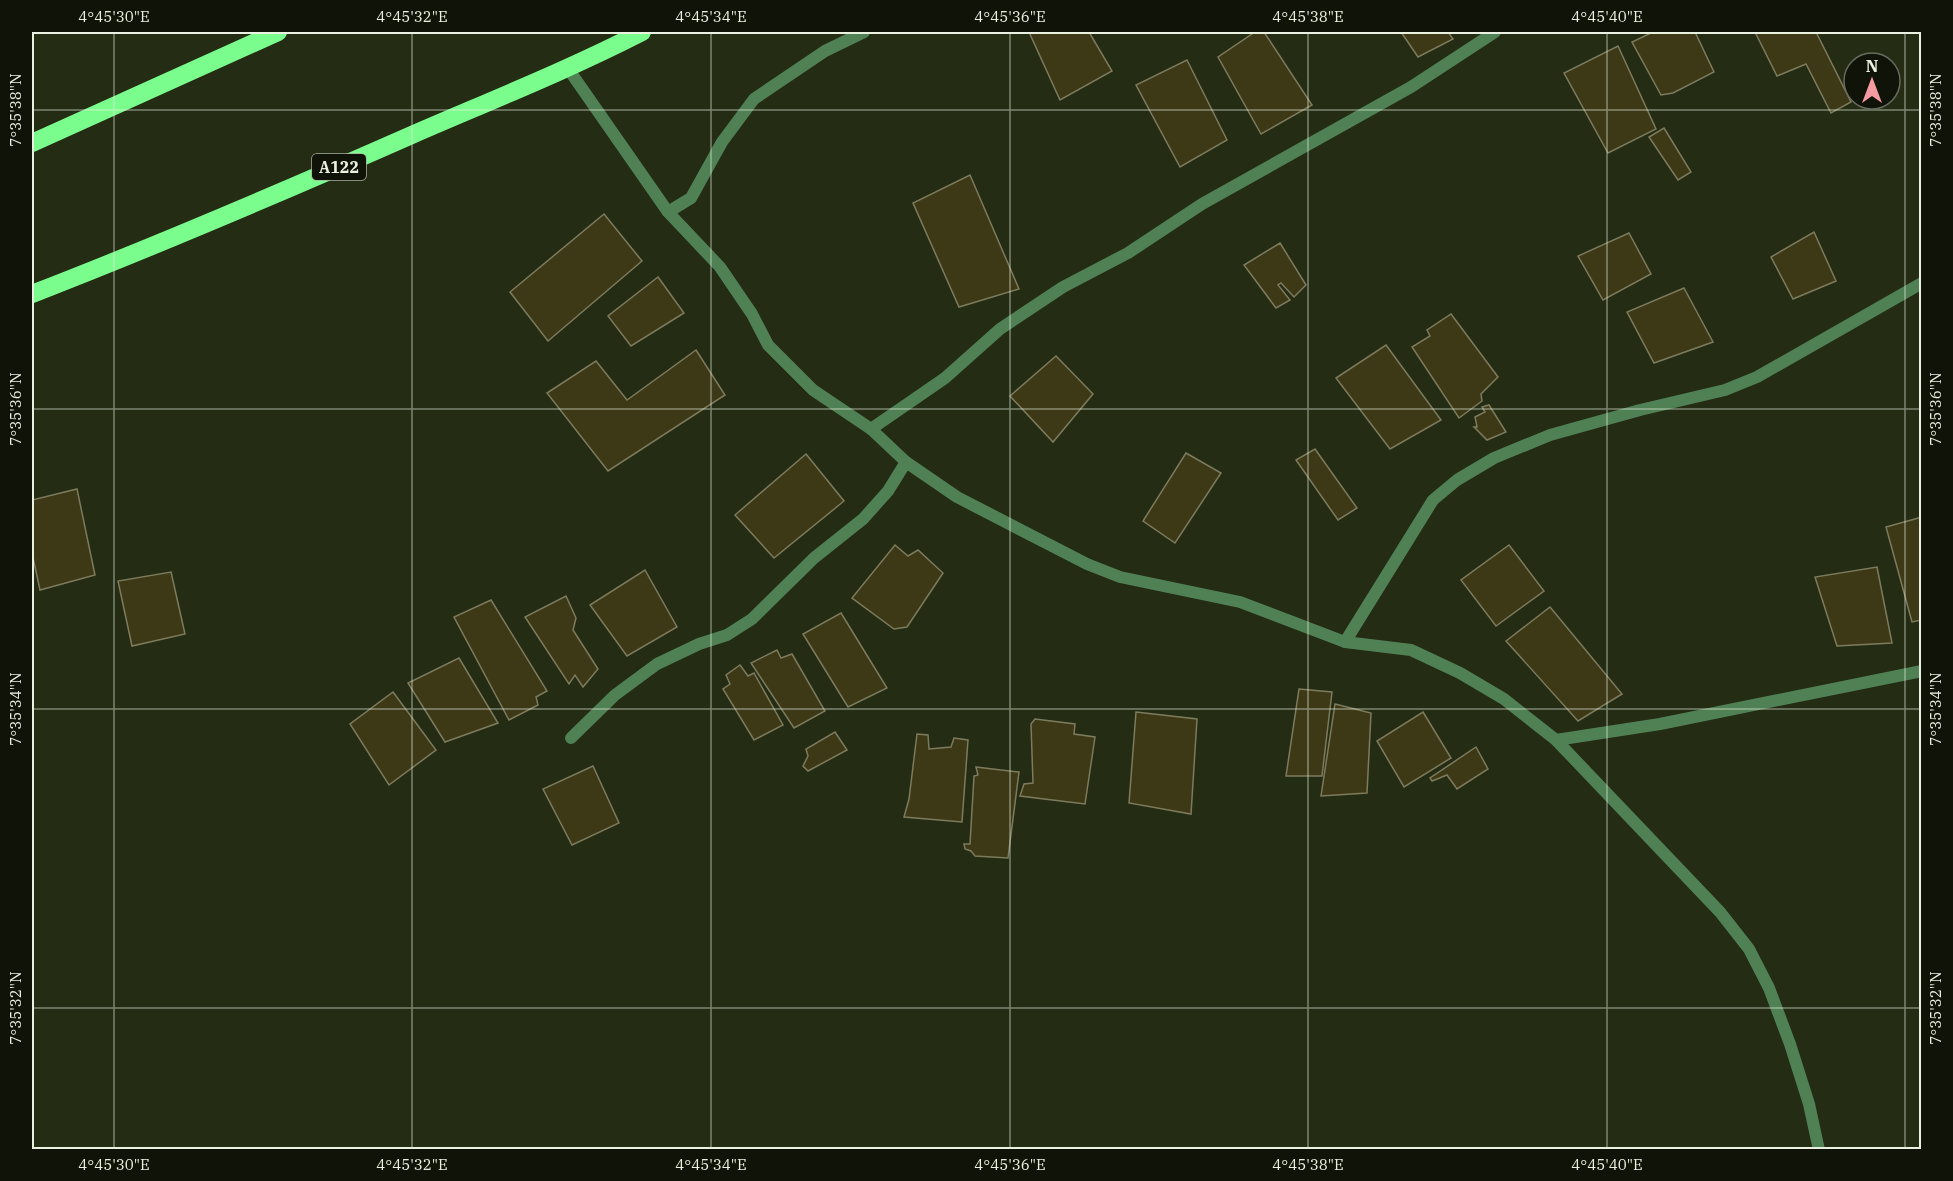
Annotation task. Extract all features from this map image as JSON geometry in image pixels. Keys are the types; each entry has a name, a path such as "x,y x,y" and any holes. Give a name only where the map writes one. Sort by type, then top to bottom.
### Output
{"highway":[{"path":"32,143 278,32"},
{"name":"A122","path":"32,294 137,253 567,68 635,33"}],"street":[{"path":"668,212 691,198 722,142 754,99 785,75 864,32"},
{"path":"871,429 945,378 1000,329 1063,287 1128,253 1202,204 1411,87 1495,32"},
{"path":"567,68 668,212 720,267 752,314 768,345 787,366 813,390 871,429 906,462 957,497 1086,564 1120,576 1240,602 1344,642 1411,650 1460,673 1504,699 1556,740 1720,912 1749,949 1769,988 1790,1044 1809,1104 1819,1149"},
{"path":"1344,642 1433,500 1457,480 1494,458 1550,435 1725,390 1757,377 1922,283"},
{"path":"571,738 615,695 657,664 699,644 728,635 752,619 814,558 863,519 888,491 906,462"},
{"path":"1556,740 1660,724 1922,671"}],"building":[{"path":"1029,32 1089,32 1112,71 1060,100"},
{"path":"1255,32 1264,32 1312,105 1261,134 1218,57"},
{"path":"1401,32 1448,32 1453,39 1418,57"},
{"path":"1653,32 1695,32 1714,72 1673,93 1661,95 1632,42"},
{"path":"1755,32 1816,32 1842,84 1842,107 1831,113 1806,64 1777,76"},
{"path":"1618,46 1656,129 1608,153 1564,73"},
{"path":"1187,60 1227,140 1180,167 1136,85"},
{"path":"1664,128 1691,172 1678,180 1649,137"},
{"path":"970,175 1019,289 959,307 913,203"},
{"path":"604,214 642,261 548,341 510,292"},
{"path":"1814,232 1836,281 1793,299 1771,257"},
{"path":"1629,233 1651,274 1603,300 1578,256"},
{"path":"1280,243 1306,285 1294,297 1281,283 1278,285 1290,300 1276,308 1244,265"},
{"path":"658,277 684,313 631,346 608,316"},
{"path":"1684,288 1713,342 1654,363 1627,312"},
{"path":"1451,314 1498,377 1481,394 1482,401 1459,418 1412,347 1430,336 1427,330"},
{"path":"1386,345 1441,420 1390,449 1336,378"},
{"path":"696,350 725,395 608,471 547,393 596,361 627,400"},
{"path":"1056,356 1093,394 1053,442 1010,396"},
{"path":"1489,405 1506,432 1487,440 1474,427 1477,427 1475,417 1485,412 1482,407"},
{"path":"1315,449 1357,508 1338,520 1296,460"},
{"path":"1186,453 1221,473 1175,543 1143,521"},
{"path":"806,454 844,501 774,558 735,515"},
{"path":"77,489 95,575 40,590 32,553 32,500"},
{"path":"1922,517 1922,620 1912,622 1886,527"},
{"path":"895,545 908,556 918,550 943,573 907,627 894,629 852,598"},
{"path":"1509,545 1544,591 1496,626 1461,580"},
{"path":"1877,567 1892,643 1837,646 1815,577"},
{"path":"645,570 677,627 627,656 590,605"},
{"path":"171,572 185,634 132,646 118,581"},
{"path":"566,596 576,618 573,630 598,669 583,687 575,675 569,684 525,617"},
{"path":"491,600 547,691 536,697 538,705 509,720 454,617"},
{"path":"1550,607 1622,694 1578,721 1506,641"},
{"path":"841,613 887,688 848,707 803,634"},
{"path":"777,650 781,658 792,654 825,711 794,728 751,663"},
{"path":"459,658 498,723 445,742 408,683"},
{"path":"740,665 748,676 754,673 783,725 754,740 723,689 730,684 726,675"},
{"path":"1299,689 1332,692 1322,776 1286,776"},
{"path":"393,692 436,750 389,785 350,724"},
{"path":"1335,704 1371,713 1367,793 1321,796"},
{"path":"1136,712 1197,719 1191,814 1129,803"},
{"path":"1423,712 1451,758 1404,787 1377,741"},
{"path":"1035,719 1075,724 1074,734 1095,737 1085,804 1020,796 1024,784 1033,783 1031,724"},
{"path":"835,732 847,750 808,771 803,766 808,756 806,749"},
{"path":"917,734 928,735 929,749 951,747 954,738 968,740 962,822 904,817 909,799"},
{"path":"1476,747 1488,769 1457,789 1447,775 1432,781 1430,778"},
{"path":"593,766 619,823 572,845 543,789"},
{"path":"976,767 1019,772 1008,858 975,856 971,851 965,849 964,844 970,844 974,776 978,775"}]}
